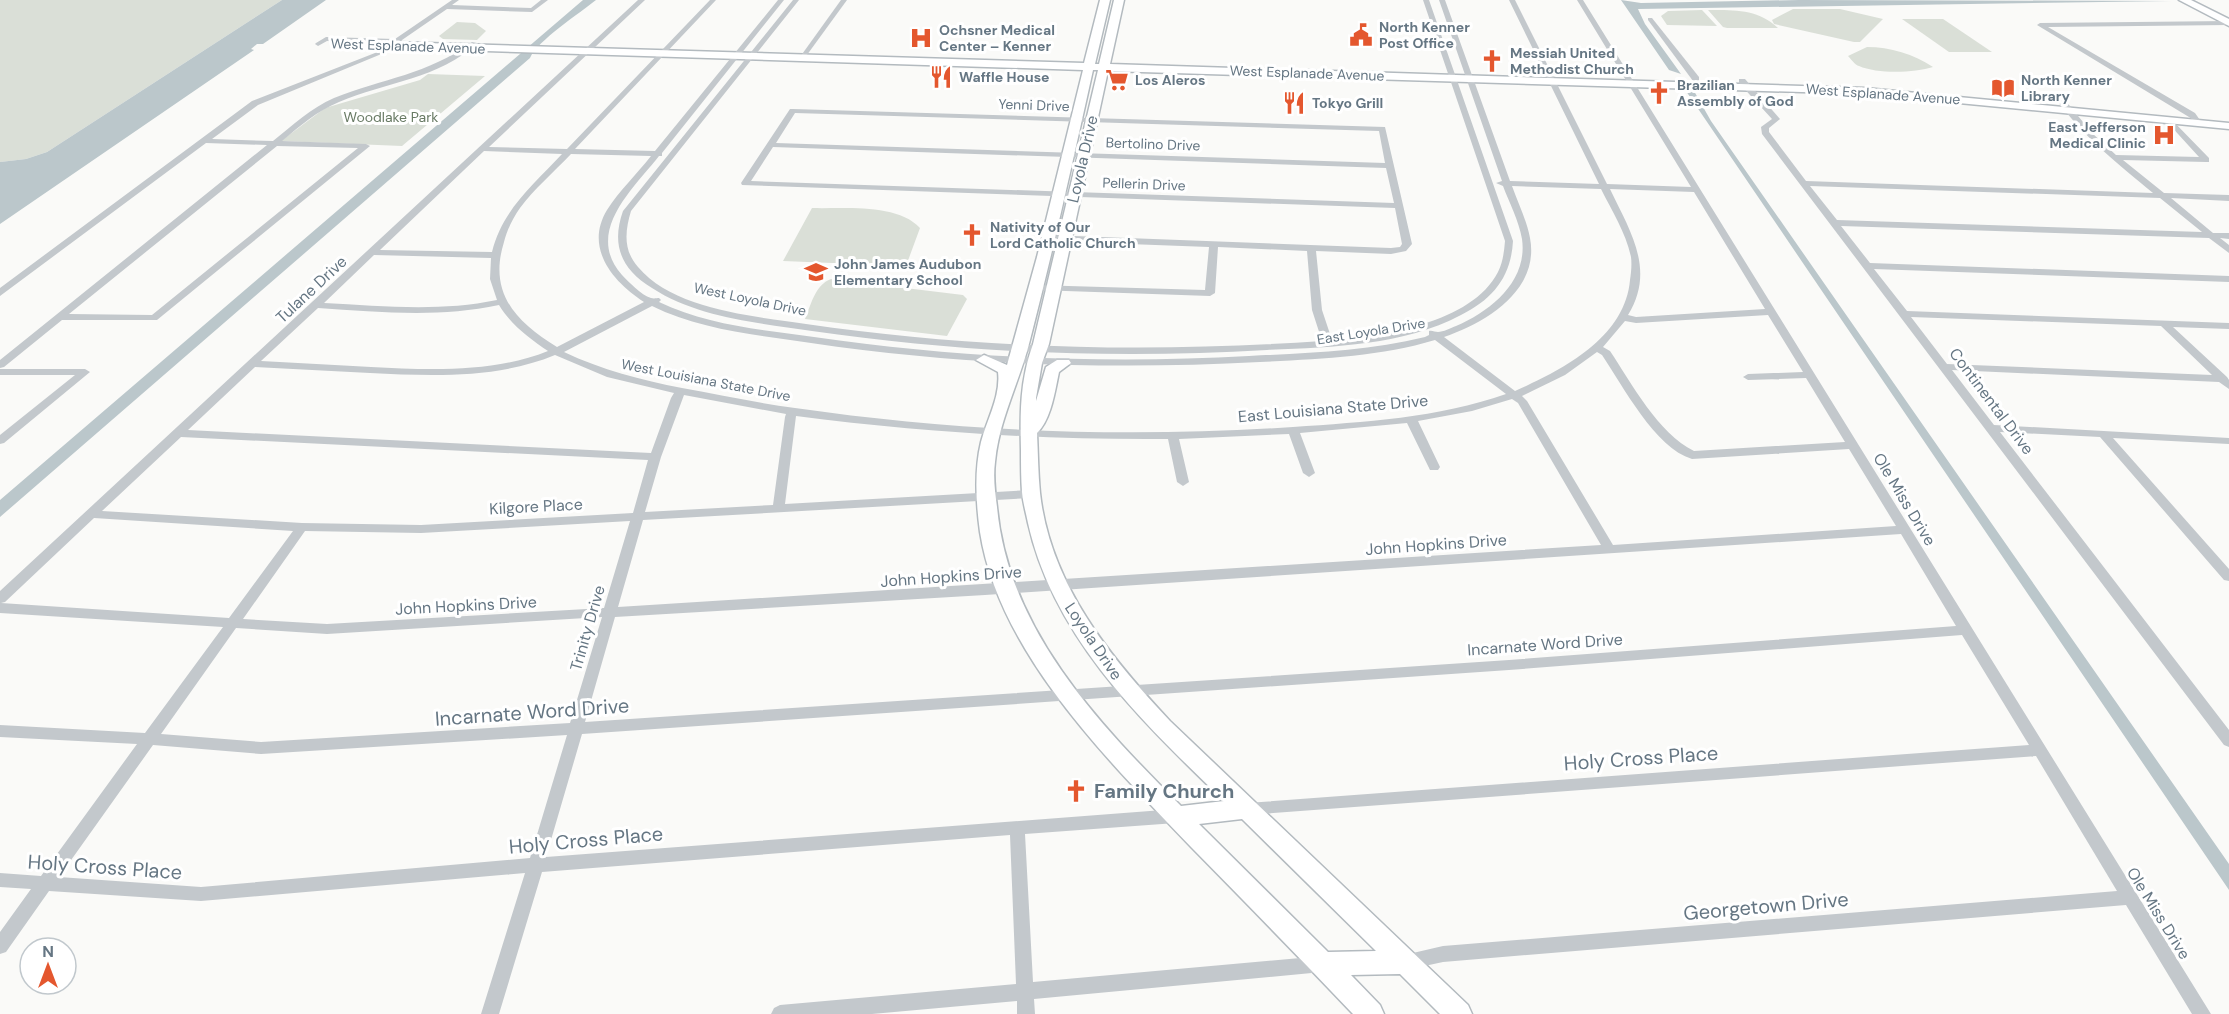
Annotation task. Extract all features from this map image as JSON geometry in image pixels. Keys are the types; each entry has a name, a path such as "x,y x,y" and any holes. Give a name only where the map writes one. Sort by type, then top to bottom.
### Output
{"main road":[{"name":"Loyola Drive","path":"1096,69 1105,0"},
{"name":"Loyola Drive","path":"1119,0 1096,69 1075,155 1058,194 1037,287 1018,355 992,432 985,475 985,498 996,554 1007,589 1023,624 1045,663 1090,723 1176,816 1371,1014"},
{"path":"2184,0 2229,23"},
{"path":"2200,0 2229,15"},
{"name":"West Esplanade Avenue","path":"395,43 753,54 1096,69 1197,67 1746,84 1774,81 2065,106 2171,121 2229,119"},
{"name":"West Esplanade Avenue","path":"1629,80 1696,79 1788,88 1841,87"},
{"path":"1774,81 1788,88"},
{"name":"West Esplanade Avenue","path":"2109,111 2145,111 2229,126"},
{"path":"2145,111 2136,112 2140,116 2156,119"},
{"name":"Loyola Drive","path":"1075,155 1074,195 1028,398 1031,434 1031,494 1043,547 1058,585 1079,625 1128,690 1247,810 1459,1014"},
{"path":"984,360 1005,370 1008,387"},
{"path":"1031,434 1044,402 1052,370 1063,363"},
{"path":"1176,816 1247,810"},
{"path":"1322,964 1406,962"}],"street":[{"path":"0,293 255,103 351,66 395,43 456,0"},
{"path":"446,7 532,10 545,0"},
{"name":"Tulane Drive","path":"0,599 642,0"},
{"name":"West Louisiana State Drive","path":"712,0 516,207 501,233 494,255 495,279 502,302 513,318 530,333 557,351 601,371 682,392 794,411 894,424 992,432"},
{"name":"West Loyola Drive","path":"781,0 611,211 603,231 602,246 609,266 628,287 651,302 694,318 770,334 868,348 984,360"},
{"name":"West Loyola Drive","path":"796,0 627,211 621,228 621,245 630,262 646,280 668,294 728,313 826,330 1018,355"},
{"path":"804,56 844,0"},
{"name":"East Loyola Drive","path":"984,360 1018,355 1170,352 1328,343 1390,335 1424,326 1473,304 1494,286 1506,266 1509,241 1426,0"},
{"name":"East Loyola Drive","path":"1037,356 1063,363 1173,363 1298,357 1373,349 1437,336 1471,322 1500,303 1515,287 1524,270 1527,257 1526,238 1442,0"},
{"name":"East Louisiana State Drive","path":"992,432 1173,435 1293,430 1411,419 1466,408 1515,394 1548,380 1598,348 1622,317 1635,290 1636,260 1626,231 1512,0"},
{"name":"Ole Miss Drive","path":"1580,0 1964,630 2202,1014"},
{"path":"1650,19 1696,79"},
{"path":"2195,119 2040,25 2229,23"},
{"name":"West Esplanade Avenue","path":"326,39 395,43 318,44 326,39"},
{"path":"0,365 273,143 326,104 367,88 442,66 471,45"},
{"name":"Continental Drive","path":"1746,84 1776,119 1765,126 1765,132 1990,428 2222,722 2229,741"},
{"path":"2065,106 2089,135 2114,157 2158,195 2229,250"},
{"name":"Yenni Drive","path":"770,145 793,111 1382,129 1390,166"},
{"path":"2114,157 2202,162 2206,160 2171,121"},
{"path":"61,317 154,318 366,146 203,141"},
{"name":"Bertolino Drive","path":"770,145 1390,166"},
{"name":"Pellerin Drive","path":"770,145 745,183 1399,206"},
{"path":"483,148 671,154"},
{"path":"1048,238 1391,251 1403,249 1407,244 1390,166"},
{"path":"1490,183 1695,190"},
{"path":"1803,183 2229,198"},
{"path":"1834,222 2229,236"},
{"path":"1037,287 1210,293 1214,243"},
{"path":"1311,248 1317,310 1328,343"},
{"path":"372,252 494,255"},
{"path":"1868,266 2229,279"},
{"path":"252,364 433,373 505,367 532,361 557,351 668,294"},
{"path":"315,305 449,310 502,302"},
{"path":"1622,317 1636,320 1771,312"},
{"path":"1904,314 2229,326"},
{"path":"2164,324 2226,383"},
{"path":"1424,326 1522,401 1609,548"},
{"path":"1598,348 1606,353 1664,435 1683,453 1692,455 1853,445"},
{"path":"1945,367 2226,383"},
{"path":"0,372 85,372 0,441"},
{"path":"1748,377 1809,375"},
{"name":"Trinity Drive","path":"490,1014 655,457 676,398 682,392"},
{"path":"778,509 790,417 794,411"},
{"path":"1411,419 1434,467"},
{"path":"1990,428 2224,441 2229,450"},
{"path":"1293,430 1309,473"},
{"path":"178,433 655,457"},
{"path":"2103,434 2229,577"},
{"path":"1173,435 1183,482"},
{"name":"Kilgore Place","path":"89,514 302,527 421,529 1031,494"},
{"path":"0,946 302,527"},
{"name":"John Hopkins Drive","path":"0,608 327,629 1007,589 1904,530"},
{"name":"Incarnate Word Drive","path":"0,731 261,748 576,729 1498,666 1964,630"},
{"name":"Holy Cross Place","path":"1247,810 2038,750"},
{"name":"Holy Cross Place","path":"0,880 201,894 536,864 1176,816"},
{"path":"1017,828 1026,1014"},
{"name":"Georgetown Drive","path":"1406,962 1443,954 2130,897"},
{"path":"780,1014 1322,964"}],"green space":[{"path":"0,0 282,0 47,152 26,159 0,162"},
{"path":"1793,9 1840,9 1883,19 1860,42 1854,42 1774,24 1772,20"},
{"path":"1702,10 1717,26 1667,25 1661,16 1668,11"},
{"path":"1708,10 1754,14 1778,28 1723,27"},
{"path":"1902,19 1943,19 1992,52 1949,52"},
{"path":"457,22 475,23 486,31 477,40 443,39 439,36"},
{"path":"1867,47 1902,52 1933,67 1906,71 1867,69 1855,63 1848,56"},
{"name":"Woodlake Park","path":"428,74 485,76 402,146 281,141 325,108 420,80"},
{"path":"812,208 869,209 898,214 910,220 920,228 906,266 783,261"},
{"path":"831,279 963,295 967,299 947,336 805,319 817,291"}],"shaded area":[{"path":"282,0 326,0 263,44 257,44 251,49 254,50 0,224 0,162 26,159 47,152"},
{"path":"583,0 596,0 550,36 530,58 0,517 0,500"},
{"path":"1621,0 1641,3 1799,0 2172,1 1638,9 1645,24 1681,74 1669,70"},
{"path":"1686,91 1694,91 1711,121 2229,864 2229,890"}],"place":[{"name":"North Kenner Post Office","path":"1361,35"},
{"name":"Ochsner Medical Center – Kenner","path":"921,38"},
{"name":"Messiah United Methodist Church","path":"1492,61"},
{"name":"Waffle House","path":"941,77"},
{"name":"Los Aleros","path":"1117,80"},
{"name":"North Kenner Library","path":"2003,88"},
{"name":"Brazilian Assembly of God","path":"1659,93"},
{"name":"Tokyo Grill","path":"1294,103"},
{"name":"East Jefferson Medical Clinic","path":"2164,135"},
{"name":"Nativity of Our Lord Catholic Church","path":"972,235"},
{"name":"John James Audubon Elementary School","path":"816,272"},
{"name":"Family Church","path":"1076,791"}]}
